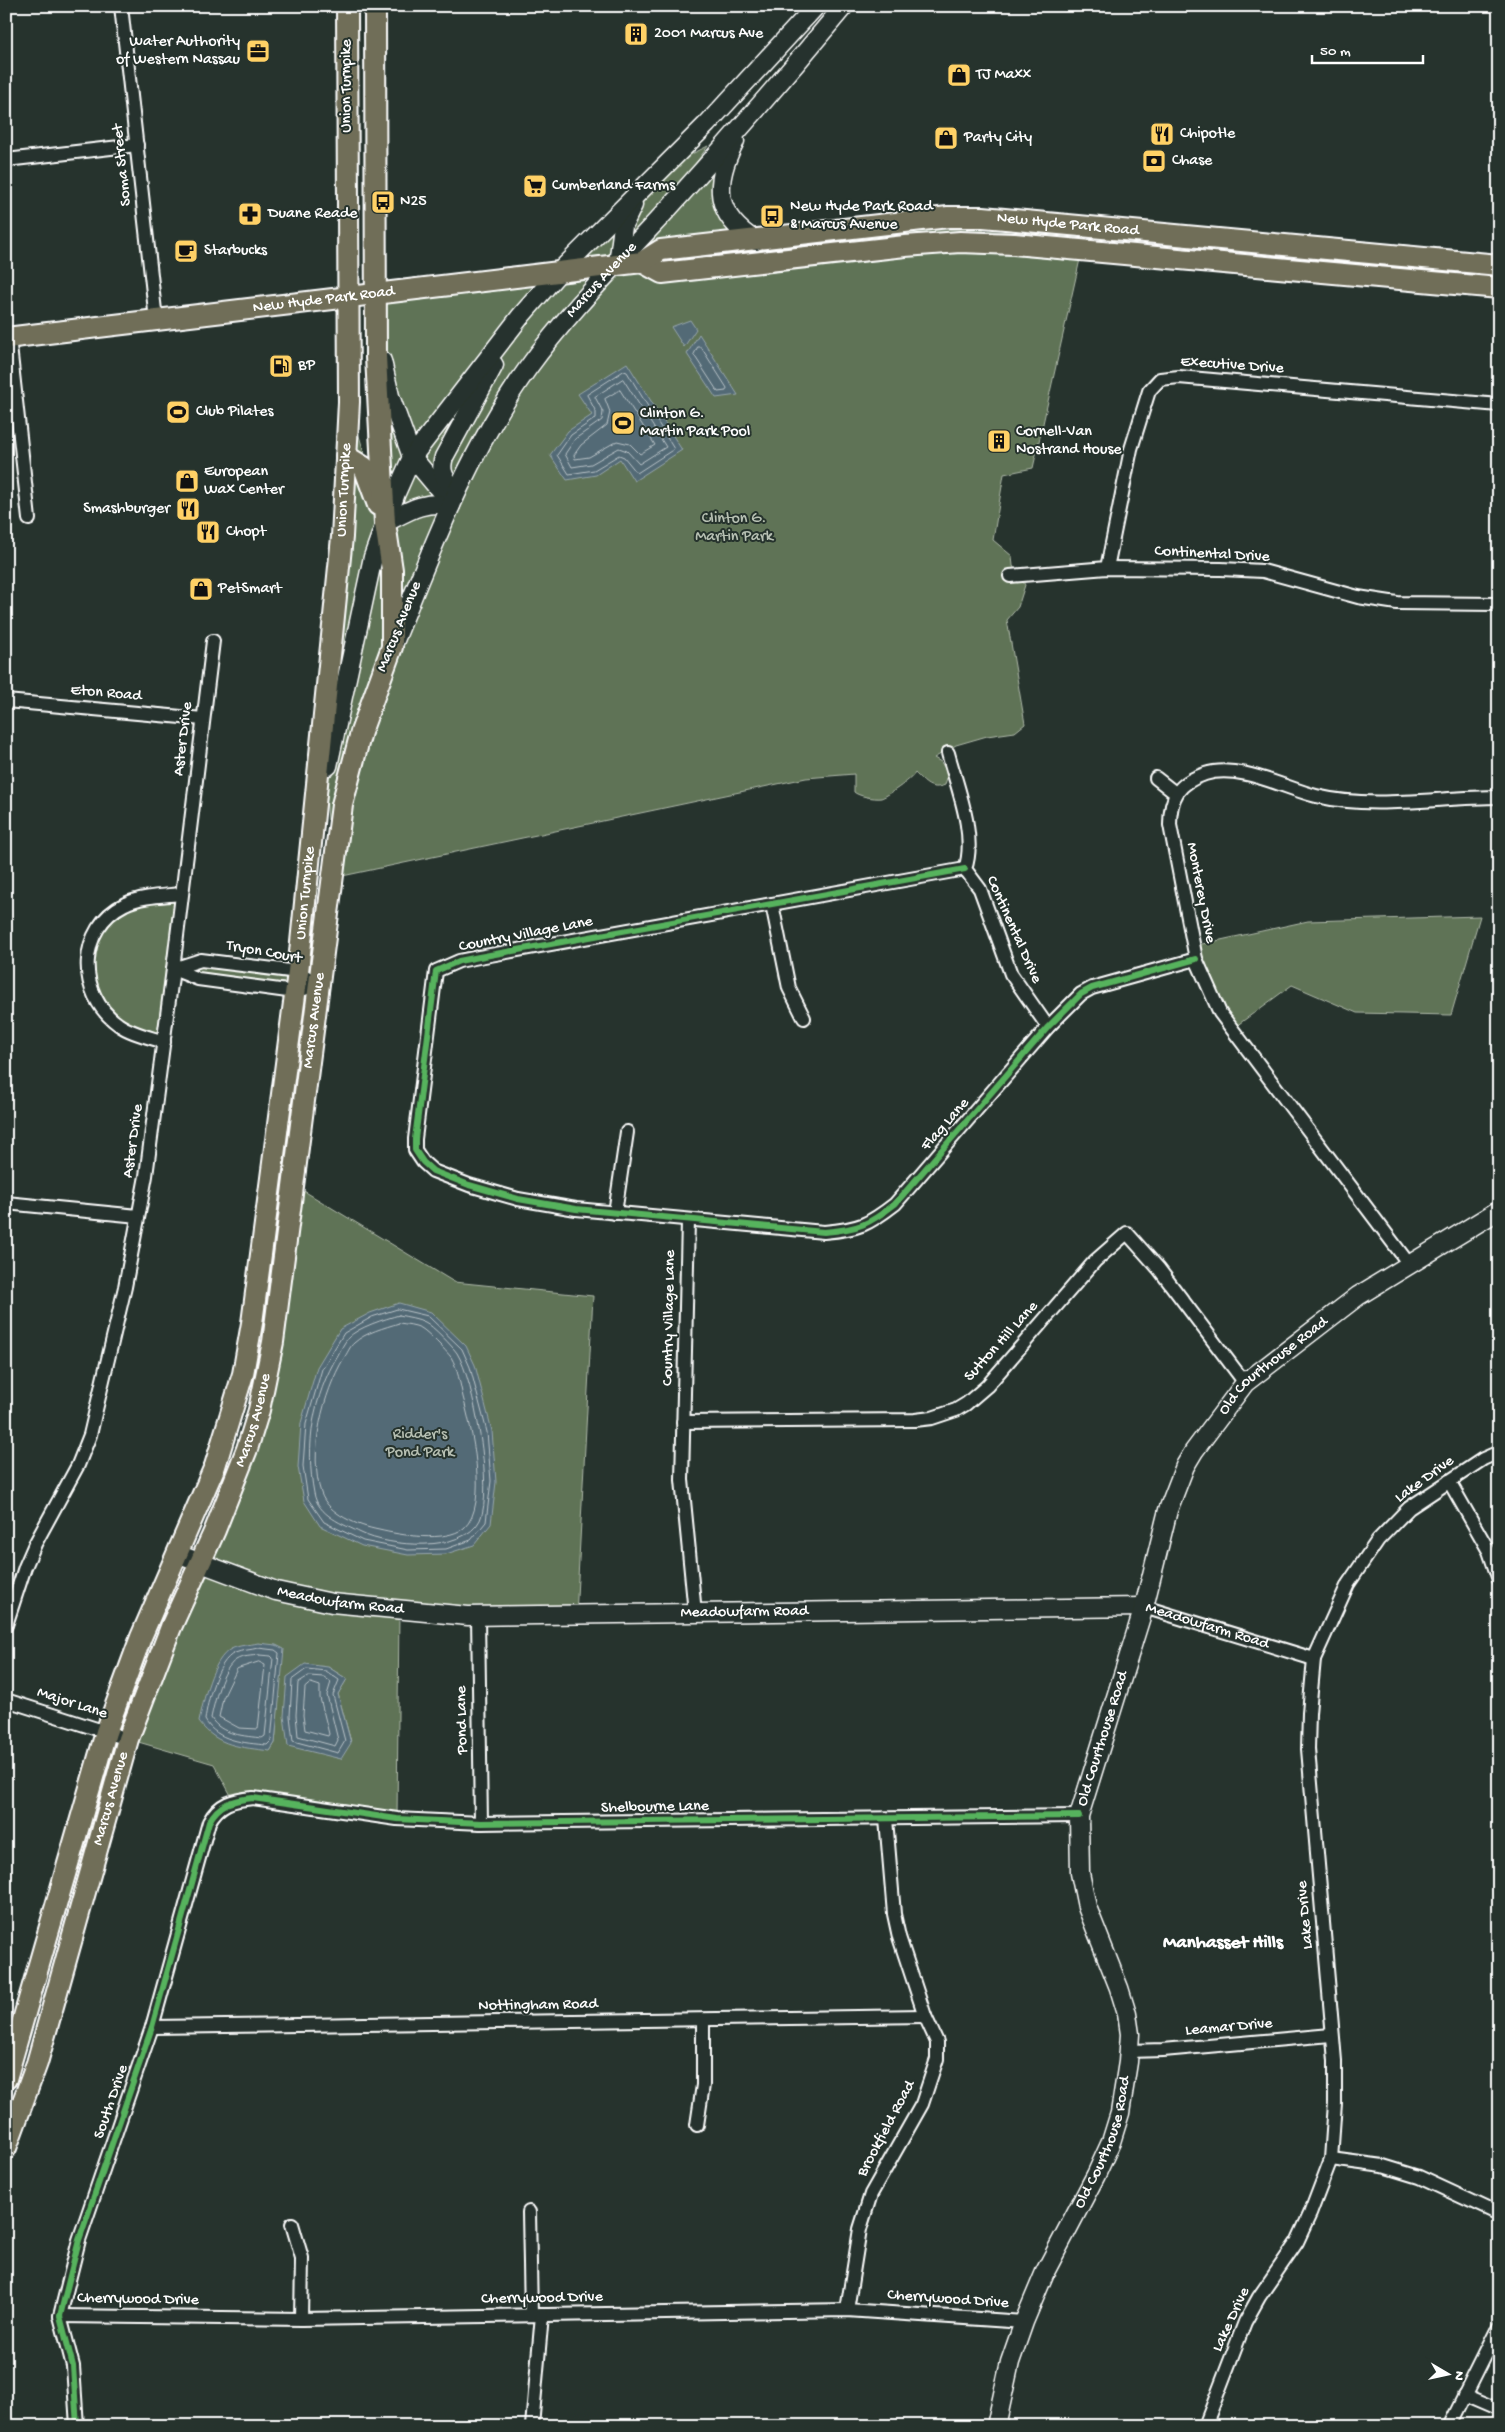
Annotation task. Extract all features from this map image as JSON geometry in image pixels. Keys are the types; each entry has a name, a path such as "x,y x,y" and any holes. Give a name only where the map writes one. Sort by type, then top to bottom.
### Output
{"main road":[{"name":"Union Turnpike","path":"297,982 342,537 346,456 349,296 347,6"},
{"name":"Union Turnpike","path":"374,6 376,333 385,523 392,570 392,647"},
{"name":"Marcus Avenue","path":"6,2079 106,1732 141,1637 215,1466 243,1374 252,1323 331,743 373,557 385,523 412,457 520,317 560,271 707,124 816,6"},
{"name":"Marcus Avenue","path":"6,2148 37,2063 128,1739 168,1636 247,1449 259,1410 278,1306 342,805 361,732 392,647 453,497 477,449 528,368 579,302 618,264 742,127 844,6"},
{"path":"742,127 728,156 721,188 723,207 729,219 739,230 756,241"},
{"path":"618,264 622,226 646,186"},
{"name":"New Hyde Park Road","path":"7,337 642,262 660,250 756,241 929,219 983,217 1499,266"},
{"name":"New Hyde Park Road","path":"642,262 662,273 804,256 960,242 1023,245 1499,288"},
{"path":"453,497 442,473 444,457 520,317"},
{"path":"376,333 390,396 412,457 453,497"},
{"path":"346,456 364,467 385,523 417,506 436,503 453,497"},
{"name":"Old Courthouse Road","path":"996,2426 1010,2362 1024,2322 1045,2272 1096,2175 1111,2142 1120,2113 1130,2034 1127,2014 1087,1907 1080,1873 1079,1816 1144,1607 1168,1510 1185,1466 1194,1451 1245,1384 1358,1296 1499,1210"},
{"name":"Meadowfarm Road","path":"177,1554 276,1591 332,1603 478,1616 1144,1607"}],"street":[{"name":"Soma Street","path":"121,6 156,320"},
{"path":"6,160 137,144"},
{"path":"7,337 29,519"},
{"name":"Executive Drive","path":"1107,568 1131,449 1149,391 1160,380 1179,377 1499,405"},
{"name":"Continental Drive","path":"1010,576 1107,568 1263,571 1358,597 1396,603 1499,604"},
{"name":"Aster Drive","path":"6,1625 34,1544 78,1466 90,1435 125,1287 146,1176 174,969 181,894 213,641"},
{"name":"Eton Road","path":"6,700 203,719"},
{"name":"Continental Drive","path":"948,753 970,847 965,869 980,889 1011,974 1048,1027"},
{"path":"1156,778 1175,794 1190,781 1207,773 1228,772 1254,776 1317,796 1364,802 1412,802 1499,797"},
{"name":"Monterey Drive","path":"1175,794 1170,808 1170,825 1196,959 1220,1013 1409,1264"},
{"name":"Country Village Lane","path":"696,1614 682,1480 688,1221 576,1210 518,1199 469,1185 433,1171 422,1162 415,1150 415,1139 436,971 458,961 479,956 965,869"},
{"path":"164,1042 125,1028 104,1011 90,988 87,976 87,960 90,944 99,926 125,904 142,898 181,894"},
{"path":"772,904 789,988 804,1018"},
{"name":"Flag Lane","path":"688,1221 824,1232 852,1230 872,1222 895,1204 911,1187 1048,1027 1081,994 1092,988 1196,959"},
{"name":"Tryon Court","path":"174,969 201,960 297,982 319,984"},
{"name":"Tryon Court","path":"174,969 198,979 319,984"},
{"path":"615,1213 627,1132"},
{"path":"6,1203 138,1216"},
{"name":"Sutton Hill Lane","path":"683,1422 915,1420 932,1418 956,1410 987,1386 1095,1261 1127,1233 1159,1269 1245,1384"},
{"name":"Lake Drive","path":"1205,2426 1245,2322 1260,2296 1297,2242 1331,2159 1335,2102 1335,2061 1308,1749 1314,1659 1348,1584 1378,1540 1410,1508 1449,1480 1483,1459 1499,1452"},
{"path":"1449,1480 1489,1551 1499,1580"},
{"name":"Meadowfarm Road","path":"1144,1607 1314,1659"},
{"name":"Pond Lane","path":"478,1616 481,1823"},
{"name":"Major Lane","path":"6,1700 128,1739"},
{"name":"Shelbourne Lane","path":"234,1801 253,1798 397,1819 481,1823 1079,1816"},
{"name":"South Drive","path":"77,2426 73,2366 60,2316 79,2240 152,2027 210,1822 215,1812 223,1805 234,1801"},
{"name":"Brookfield Road","path":"847,2310 860,2229 871,2194 922,2104 933,2076 937,2059 937,2042 925,2016 899,1937 894,1914 886,1819"},
{"name":"Nottingham Road","path":"152,2027 925,2016"},
{"path":"697,2125 703,2085 703,2020"},
{"name":"Leamar Drive","path":"1129,2051 1163,2050 1332,2035"},
{"path":"1331,2159 1383,2166 1419,2177 1499,2214"},
{"path":"529,2212 536,2315 532,2426"},
{"path":"292,2224 302,2258 301,2319"},
{"name":"Cherrywood Drive","path":"60,2316 301,2319 847,2310 1024,2322"},
{"path":"1449,2426 1499,2326"},
{"path":"1464,2395 1499,2410"}],"green space":[{"name":"Clinton G. Martin Park","path":"742,127 721,188 739,230 902,231 967,229 1085,237 1033,468 1004,474 993,540 1012,556 1013,566 1025,585 1018,607 1007,620 1025,724 1015,732 987,736 956,745 934,758 941,762 948,774 945,785 940,787 928,785 915,773 888,795 874,798 862,796 854,792 854,774 806,778 333,878 346,784 328,820 325,783 335,701 349,402 384,520 376,294 560,271 663,168 708,146 652,225"},
{"path":"181,894 174,968 201,960 298,972 295,992 174,969 164,1042 104,1011 87,960 114,912"},
{"path":"1480,916 1451,1015 1357,1013 1292,985 1232,1029 1193,946 1308,921"},
{"name":"Ridder's Pond Park","path":"294,1185 454,1282 593,1296 576,1616 399,1610 397,1819 234,1801 214,1764 128,1739 247,1449","holes":["283,1649 275,1743 270,1751","328,1667 347,1679 338,1694 351,1742"]}],"water":[{"path":"690,320 696,329 684,347 671,327"},
{"path":"699,334 738,395 716,398 687,354"},
{"name":"Clinton G. Martin Park Pool","path":"627,363 682,450 634,481 620,459 596,475 567,480 550,455 568,431 592,415 578,394"},
{"path":"399,1303 431,1312 466,1346 475,1365 492,1431 496,1482 491,1524 474,1545 446,1554 408,1555 362,1546 320,1526 304,1501 298,1467 301,1423 317,1367 340,1329 370,1313"},
{"path":"258,1643 276,1645 284,1649 275,1743 270,1751 240,1747 222,1741 214,1737 199,1722 209,1682 224,1654 231,1649"},
{"path":"305,1664 328,1667 347,1679 338,1694 351,1743 341,1759 288,1746 284,1716 287,1677"}],"cycle path":[{"path":"965,869 479,957 459,961 436,971 415,1150 423,1162 433,1171 469,1185 518,1199 576,1209 824,1232 855,1227 877,1217 895,1204 1048,1027 1081,994 1092,988 1196,959"},
{"path":"77,2426 73,2366 60,2316 79,2240 152,2027 209,1822 222,1807 233,1801 253,1798 397,1819 481,1823 1079,1816"}],"place":[{"name":"2001 Marcus Ave","path":"636,34"},
{"name":"Water Authority of Western Nassau","path":"258,51"},
{"name":"TJ Maxx","path":"959,75"},
{"name":"Chipotle","path":"1162,134"},
{"name":"Party City","path":"946,138"},
{"name":"Chase","path":"1154,161"},
{"name":"Cumberland Farms","path":"535,186"},
{"name":"N25","path":"383,202"},
{"name":"Duane Reade","path":"250,214"},
{"name":"New Hyde Park Road & Marcus Avenue","path":"772,216"},
{"name":"Starbucks","path":"186,251"},
{"name":"BP","path":"281,366"},
{"name":"Club Pilates","path":"178,412"},
{"name":"Clinton G. Martin Park Pool","path":"623,423"},
{"name":"Cornell-Van Nostrand House","path":"999,441"},
{"name":"European Wax Center","path":"187,481"},
{"name":"Smashburger","path":"188,509"},
{"name":"Chopt","path":"208,532"},
{"name":"PetSmart","path":"201,589"}],"district":[{"name":"Manhasset Hills","path":"1223,1943"}]}
